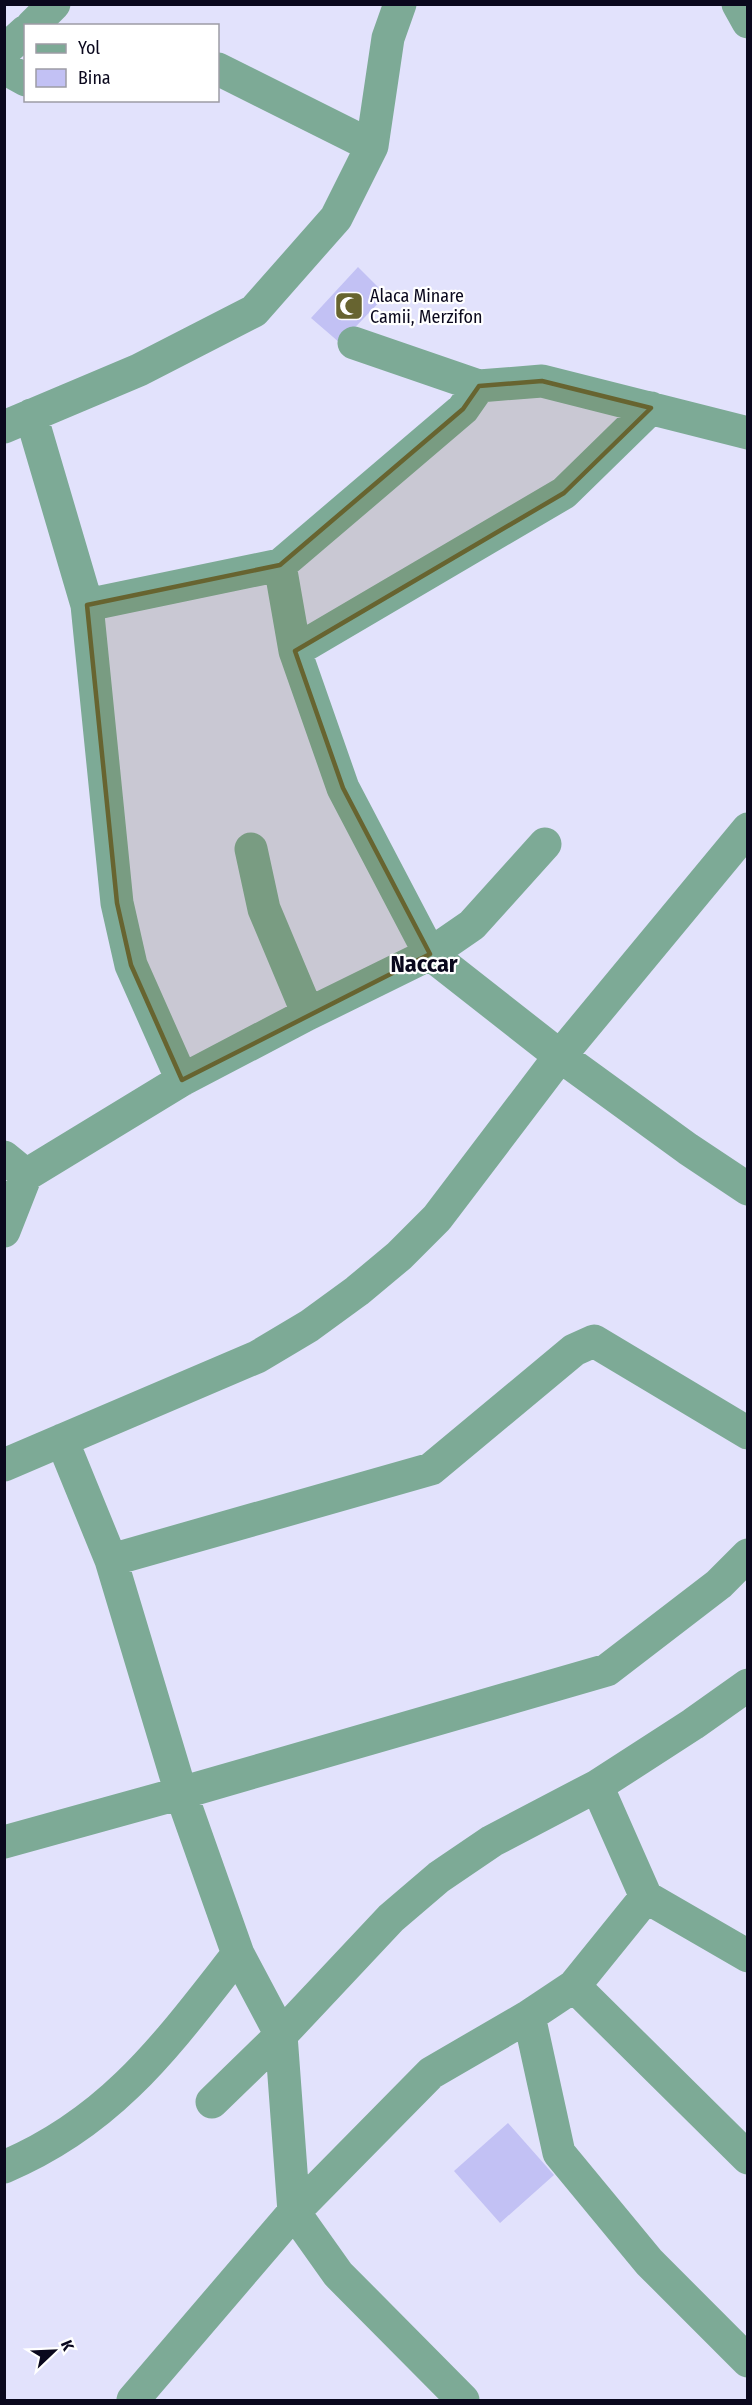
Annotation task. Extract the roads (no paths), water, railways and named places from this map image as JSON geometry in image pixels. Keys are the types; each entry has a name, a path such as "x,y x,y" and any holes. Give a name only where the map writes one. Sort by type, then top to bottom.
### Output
{"street":[{"path":"34,24 54,4"},
{"path":"182,1080 131,965 117,903 87,605 18,421 139,370 254,311 336,219 372,146 388,38 400,4"},
{"path":"738,4 747,22"},
{"path":"4,51 24,33"},
{"path":"4,68 24,79"},
{"path":"219,70 372,146"},
{"path":"354,343 479,386 542,381 747,433"},
{"path":"87,605 280,565 463,409 479,386"},
{"path":"296,651 564,493 651,408"},
{"path":"280,565 296,651 344,788 430,954 560,1056 747,1189"},
{"path":"4,1466 257,1357 309,1326 357,1291 399,1256 438,1218 560,1056 747,829"},
{"path":"4,1231 15,1166 308,1014 430,954 472,925 545,843"},
{"path":"252,849 264,909 308,1014"},
{"path":"111,1560 431,1469 574,1350 594,1341 747,1433"},
{"path":"62,1440 111,1560 181,1793 238,1954 281,2035 294,2212 338,2274 464,2400"},
{"path":"4,1842 607,1670 719,1584 747,1555"},
{"path":"212,2102 281,2035 391,1918 439,1877 492,1841 597,1786 747,1686"},
{"path":"597,1786 646,1897 747,1956"},
{"path":"133,2400 294,2212 430,2073 529,2016 574,1986 646,1897"},
{"path":"4,2167 57,2141 98,2112 135,2080 168,2043 238,1954"},
{"path":"574,1986 747,2158"},
{"path":"529,2016 559,2153 649,2262 747,2361"}],"place":[{"name":"Alaca Minare Camii, Merzifon","path":"349,306"}],"district":[{"name":"Naccar","path":"424,964"}]}
